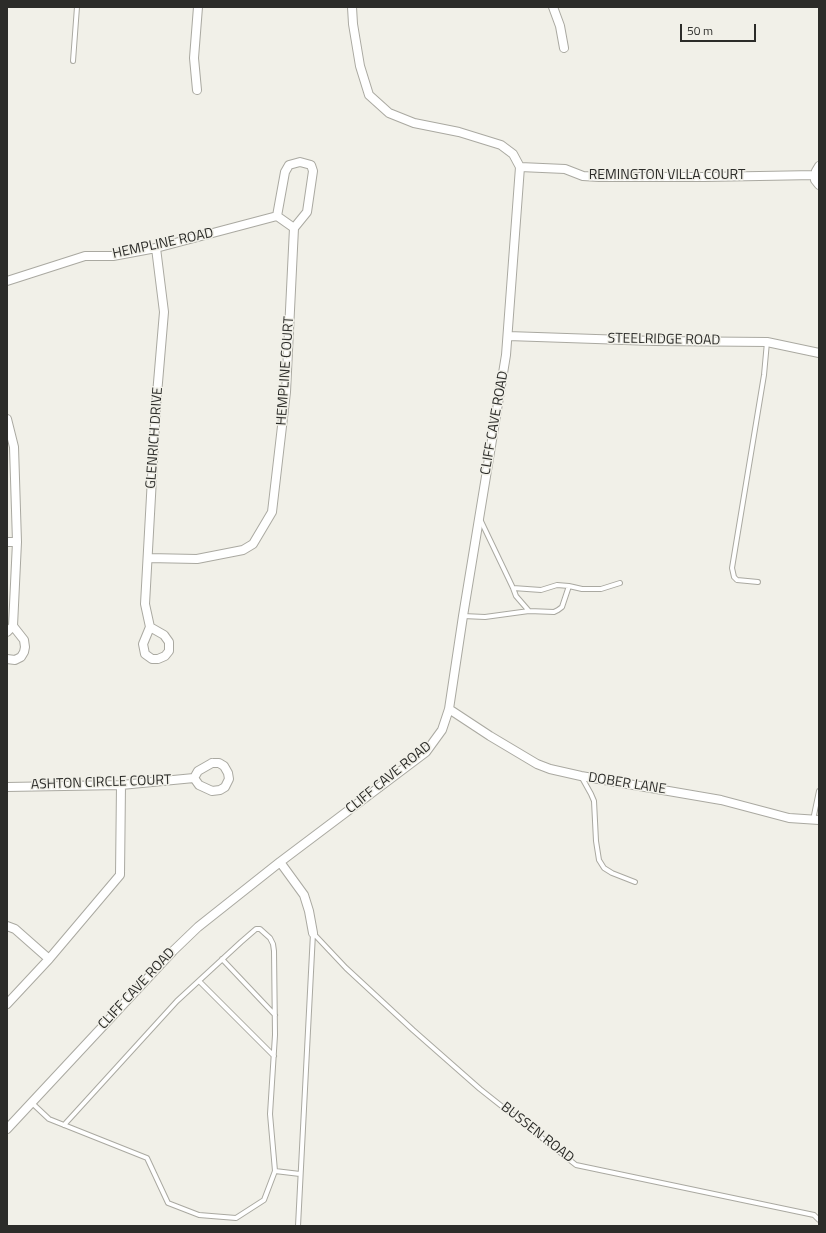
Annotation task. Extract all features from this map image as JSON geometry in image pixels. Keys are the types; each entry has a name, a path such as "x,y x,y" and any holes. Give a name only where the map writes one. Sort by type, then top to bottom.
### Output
{"street":[{"path":"197,90 194,58 198,7"},
{"path":"352,7 353,24 360,66 369,95 389,113 395,116 414,123 459,132 501,145 513,154 520,167"},
{"path":"553,7 562,30 564,48"},
{"path":"300,162 311,165 313,171 307,212 294,228 277,216 284,172 289,165 300,162"},
{"path":"819,166 815,175 815,180 819,185"},
{"name":"REMINGTON VILLA COURT","path":"520,167 565,169 583,176 599,177 815,175"},
{"name":"CLIFF CAVE ROAD","path":"7,1129 173,951 198,927 280,862 426,752 442,730 449,709 506,355 520,167"},
{"name":"HEMPLINE ROAD","path":"7,281 85,256 113,256 156,248 277,216"},
{"name":"HEMPLINE COURT","path":"148,558 198,559 243,550 254,544 272,512 286,392 294,228"},
{"name":"GLENRICH DRIVE","path":"150,627 145,604 156,406 164,312 156,248"},
{"name":"STEELRIDGE ROAD","path":"508,336 654,341 767,342 819,353"},
{"path":"7,419 14,447 17,542 10,629 24,640 24,652 21,657 15,660 7,659"},
{"path":"7,542 17,542"},
{"name":"DOBER LANE","path":"449,709 537,764 550,769 580,776 721,800 789,818 816,820"},
{"name":"ASHTON CIRCLE COURT","path":"7,787 121,785 194,778"},
{"path":"7,1004 49,959 120,876 121,785"},
{"path":"280,862 304,895 313,933"},
{"path":"7,926 15,929 49,959"}],"lane":[{"path":"73,61 77,7"},
{"path":"758,582 737,580 734,576 732,568 764,375 767,342"},
{"path":"479,516 516,596 529,611"},
{"path":"513,588 541,590 557,586 569,586 582,589 602,589 620,583"},
{"path":"463,616 485,616 529,611 554,612 562,607 569,586"},
{"path":"580,776 594,801 596,841 599,860 604,868 612,873 635,882"},
{"path":"816,820 819,791"},
{"path":"32,1102 49,1118 64,1125 147,1158 168,1203 199,1215 236,1218 264,1200 275,1171 270,1114 274,1056 274,951 273,944 266,934 260,929 256,929 177,1001 64,1125"},
{"path":"298,1226 313,933"},
{"name":"BUSSEN ROAD","path":"313,933 346,968 413,1030 480,1089 576,1165 814,1215 819,1220"},
{"path":"222,959 275,1015"},
{"path":"199,981 274,1056"},
{"path":"275,1171 300,1174"}]}
